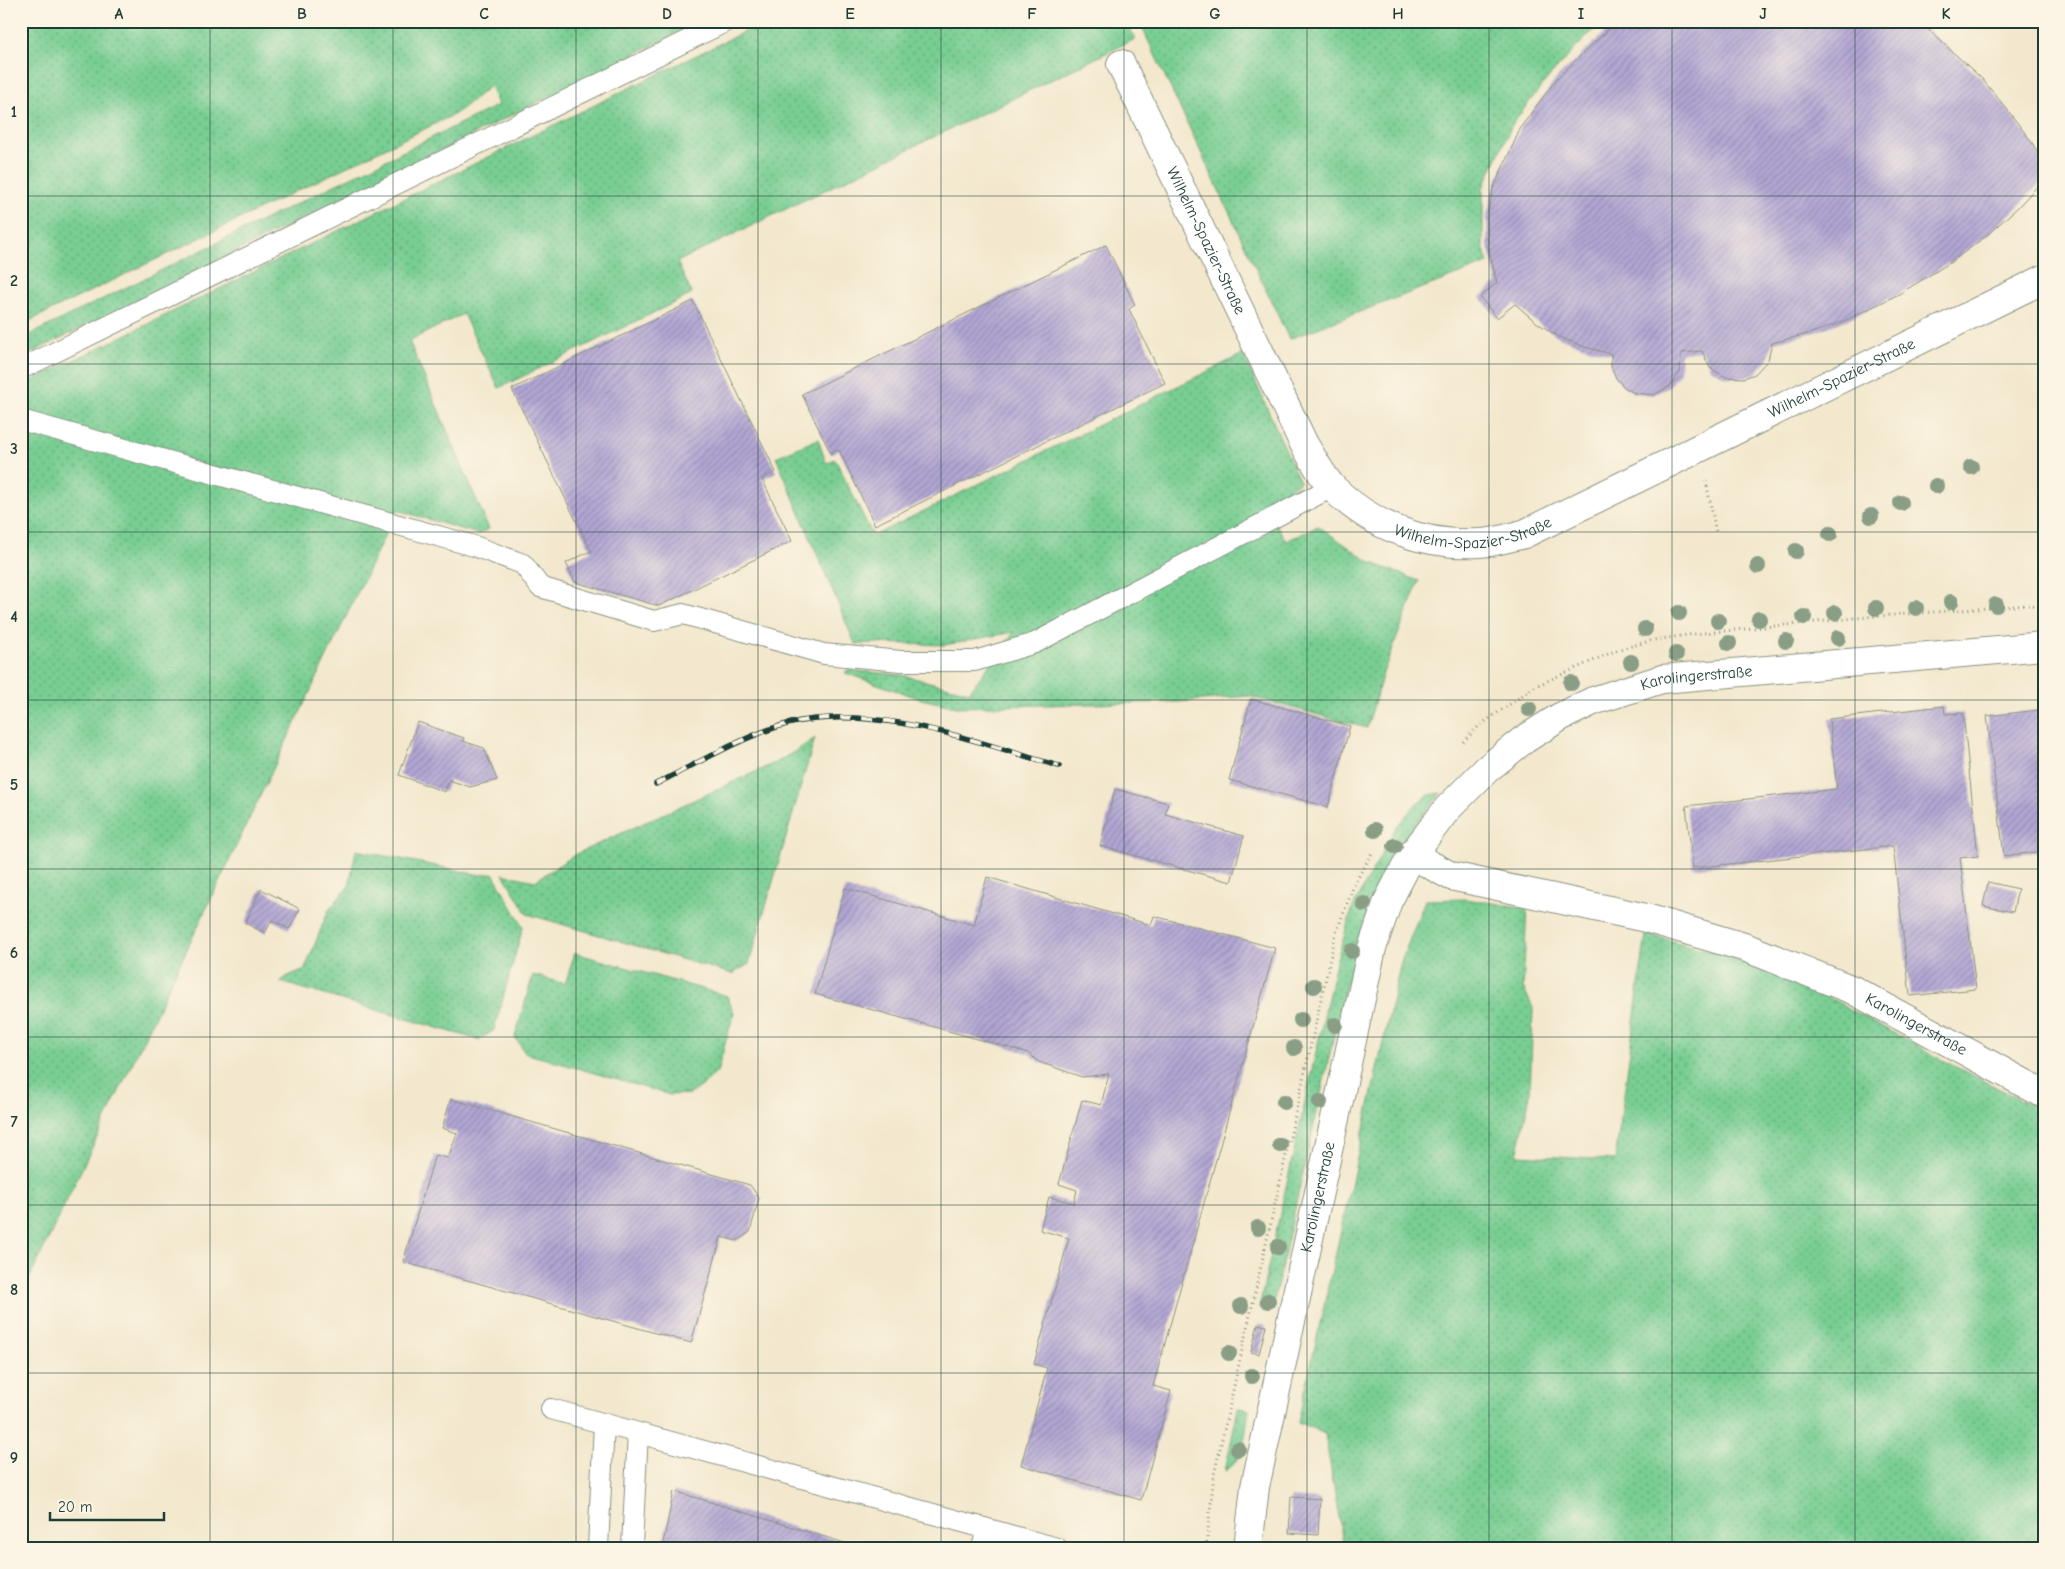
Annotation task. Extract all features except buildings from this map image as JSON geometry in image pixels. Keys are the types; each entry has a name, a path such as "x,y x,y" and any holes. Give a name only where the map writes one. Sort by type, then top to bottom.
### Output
{"street":[{"name":"Wilhelm-Spazier-Straße","path":"1122,64 1304,444 1332,487 1366,516 1406,535 1441,542 1480,544 1524,534 2044,279"},
{"name":"Karolingerstraße","path":"1248,1548 1255,1487 1372,948 1388,900 1412,855 1454,802 1487,769 1522,741 1560,717 1585,704 1662,679 2044,646"},
{"name":"Karolingerstraße","path":"1412,855 1451,876 1646,918 1747,948 1853,990 2044,1094"}],"lane":[{"path":"21,369 727,21"},
{"path":"21,420 474,546 523,564 540,587 654,621 683,614 824,654 901,661 975,661 1035,643 1332,487"},
{"path":"551,1409 1057,1548"},
{"path":"598,1548 604,1424"},
{"path":"632,1546 638,1433"},
{"path":"982,1548 987,1529"}],"path":[{"path":"1700,448 1716,532"},
{"path":"1460,745 1480,725 1536,686 1617,650 1654,640 1694,634 1866,617 2029,605 2044,606"},
{"path":"1206,1548 1214,1476 1336,934 1355,883 1373,852"}],"green space":[{"path":"21,21 702,21 21,358 21,339 498,105 490,86 455,114 21,325"},
{"path":"766,21 1127,21 1135,39 677,262 692,294 499,388 463,314 409,341 489,529 478,534 397,510 21,1296 21,386"},
{"path":"1139,21 1607,21 1588,35 1548,78 1513,123 1483,188 1483,246 1488,263 1289,339"},
{"path":"1243,354 1300,482 1265,505 1286,541 1318,526 1370,562 1419,581 1383,673 1367,728 1249,696 1178,702 956,707 921,699 845,673 847,670 902,675 969,692 1014,632 944,645 855,644 776,457 818,439 826,463 835,459 873,536"},
{"path":"815,738 749,964 732,974 527,914 503,874 535,881 576,854 777,762"},
{"path":"1441,793 1407,834 1376,888 1342,1000 1272,1310 1259,1308 1336,962 1353,907 1396,827 1417,803 1429,795"},
{"path":"356,850 481,875 493,873 523,927 494,1030 479,1040 280,982 288,976 305,969 328,911 349,886"},
{"path":"1465,899 1527,908 1523,987 1533,1008 1530,1095 1517,1155 1615,1160 1646,934 1718,953 1819,992 1948,1063 2044,1111 2044,1548 1344,1548 1325,1434 1298,1422 1401,962 1425,900"},
{"path":"575,953 727,996 734,1013 717,1072 705,1084 690,1094 670,1095 525,1053 515,1037 533,975 565,984"},
{"path":"1238,1408 1249,1410 1245,1435 1241,1452 1232,1466 1225,1471"}],"railway":[{"path":"656,784 754,735 787,724 820,719 854,718 889,721 959,736 1059,766"}]}
